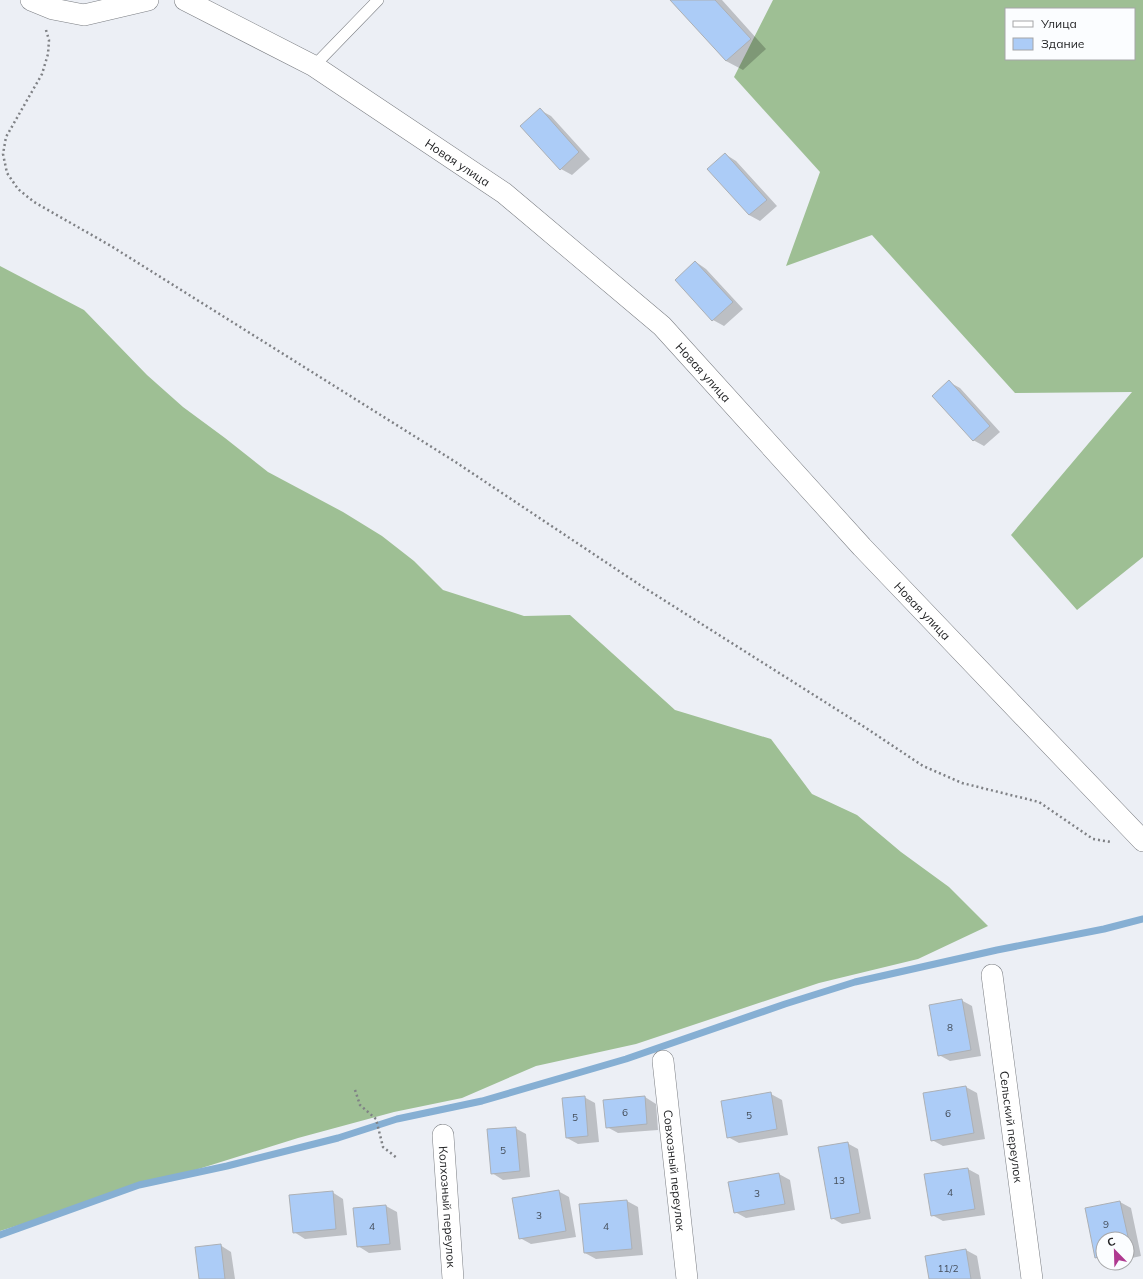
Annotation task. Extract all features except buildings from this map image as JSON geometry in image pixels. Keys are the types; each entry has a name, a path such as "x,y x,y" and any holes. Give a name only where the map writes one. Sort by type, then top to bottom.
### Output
{"street":[{"path":"31,0 53,9 84,14 148,0"},
{"name":"Новая улица","path":"185,0 314,66 504,193 662,326 868,553 1139,837"},
{"name":"Сельский переулок","path":"992,975 1032,1279"},
{"name":"Совхозный переулок","path":"663,1061 687,1279"},
{"name":"Колхозный переулок","path":"443,1134 453,1279"}],"lane":[{"path":"314,66 378,0"}],"path":[{"path":"53,9 46,29 49,40 42,74 6,137 3,154 7,173 18,189 34,202 111,246 448,457 640,585 866,728 923,766 962,783 1039,802 1093,839 1119,843 1139,837"},
{"path":"355,1090 360,1105 376,1119 383,1147 397,1158"}],"green space":[{"path":"773,0 1143,0 1143,557 1077,610 1011,535 1132,392 1015,393 872,235 786,266 820,172 734,77"},
{"path":"0,266 84,310 147,375 183,407 268,472 343,512 382,536 414,561 443,590 524,616 570,615 675,710 771,739 812,794 857,815 901,852 949,887 988,926 918,959 819,983 636,1044 536,1066 462,1098 394,1112 298,1138 0,1231"}],"waterway":[{"path":"0,1235 139,1185 227,1166 338,1138 397,1119 482,1101 626,1059 785,1004 855,982 997,950 1104,929 1143,919"}]}
